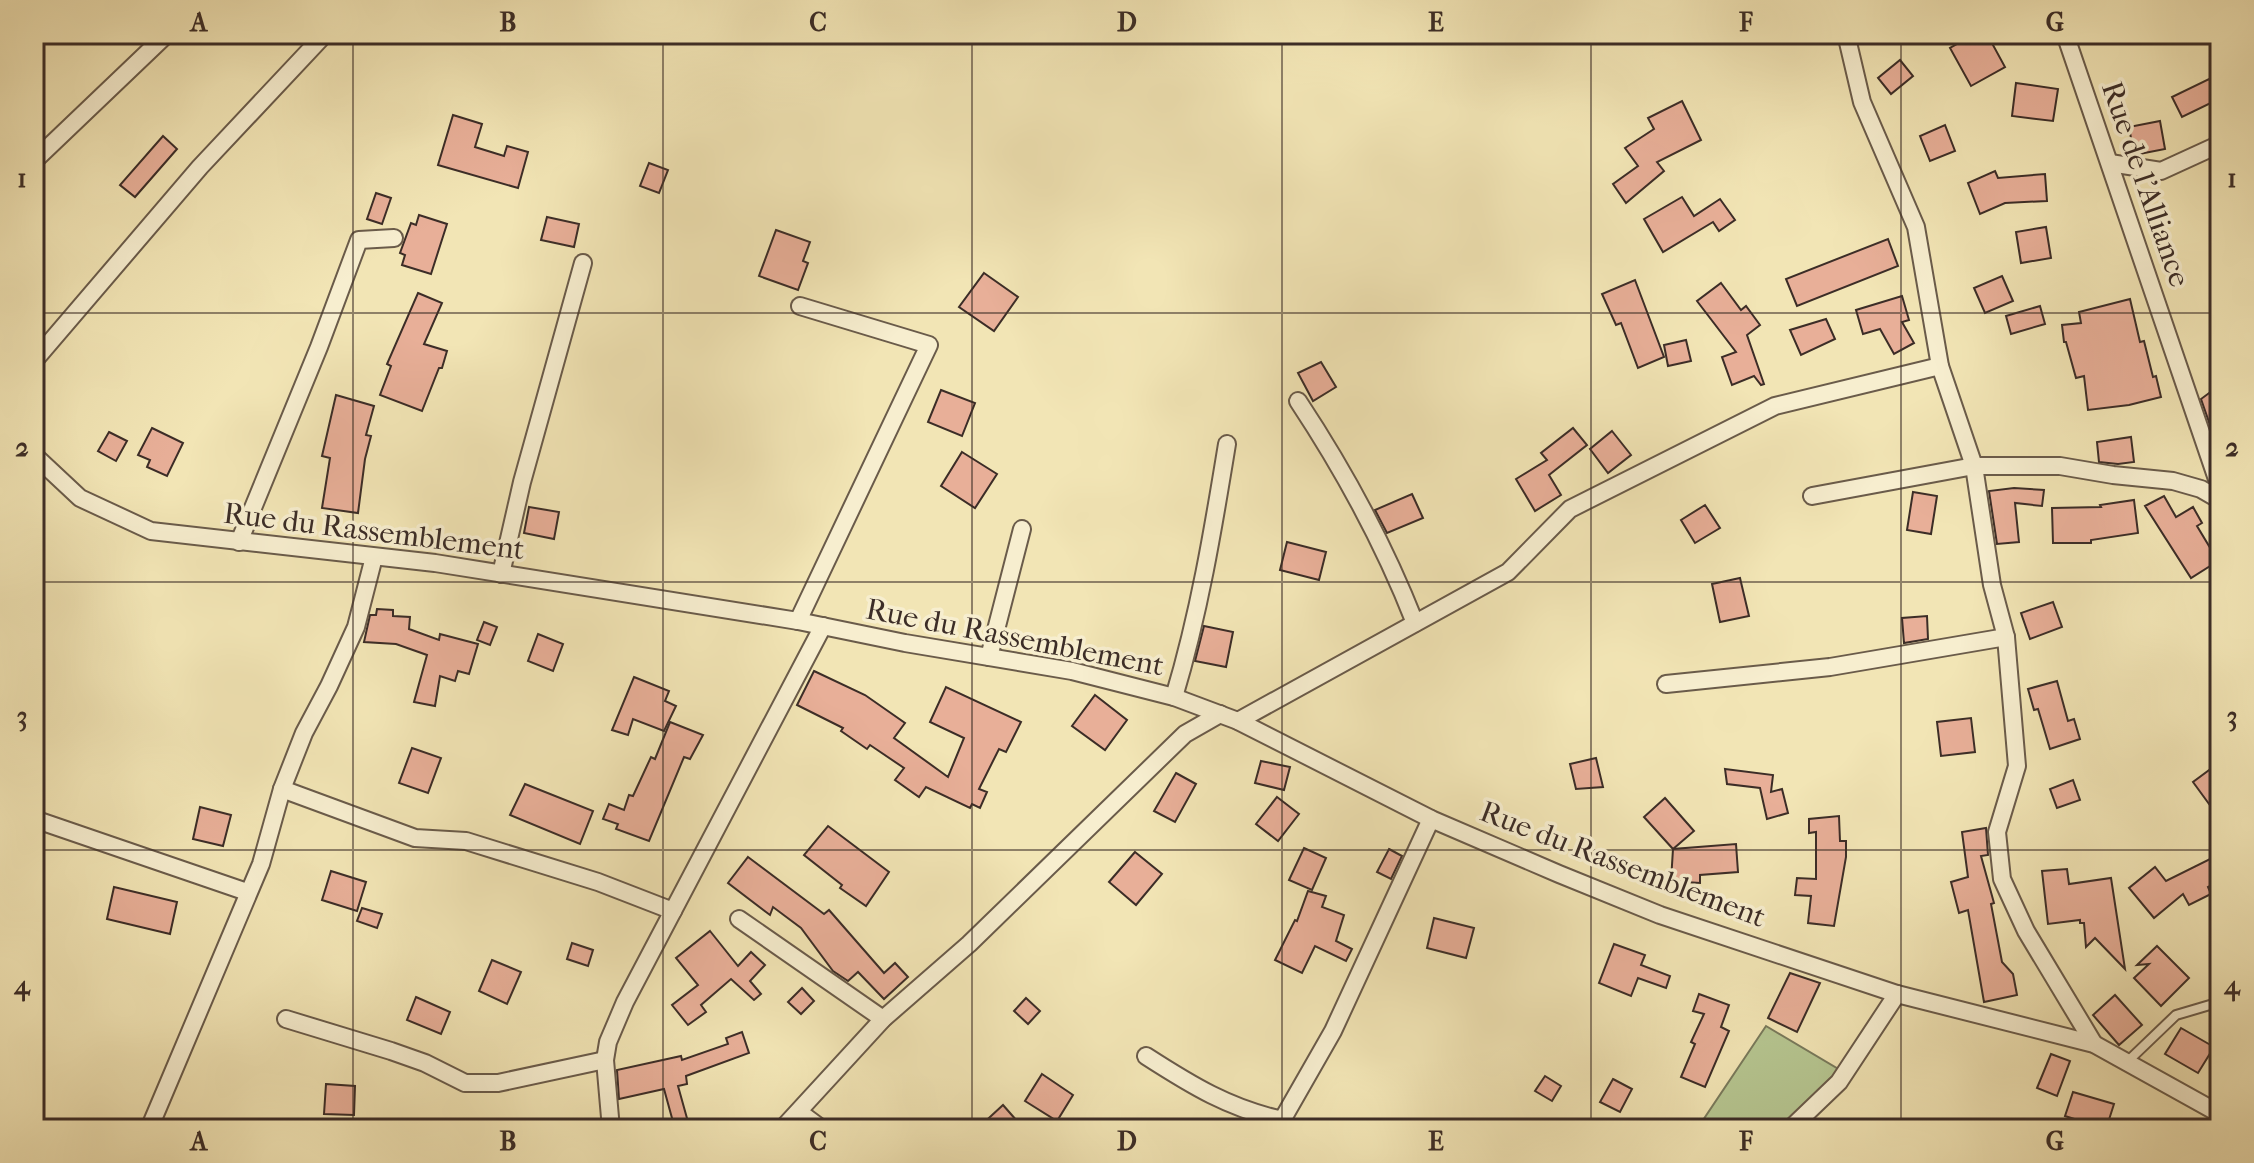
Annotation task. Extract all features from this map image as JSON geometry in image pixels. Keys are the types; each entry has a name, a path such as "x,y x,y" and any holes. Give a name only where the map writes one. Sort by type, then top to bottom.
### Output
{"street":[{"path":"34,161 167,34"},
{"path":"34,361 200,167 325,34"},
{"path":"1846,34 1862,102 1916,227 1940,366 1974,466 1992,585 2006,637 2017,766 1997,832 2002,879 2026,931 2094,1044"},
{"name":"Rue de l'Alliance","path":"2065,34 2220,488"},
{"path":"2110,163 2161,171 2220,144"},
{"path":"239,542 359,240 394,238"},
{"path":"501,574 522,482 583,263"},
{"path":"798,621 929,345 800,306"},
{"path":"1238,721 1508,572 1570,509 1775,406 1940,366"},
{"path":"1298,401 1367,514 1393,566 1415,623"},
{"path":"1174,697 1200,600 1227,444"},
{"name":"Rue du Rassemblement","path":"34,455 80,498 151,531 501,574 798,621 1072,671 1174,697 1238,721 1431,819 1660,915 1897,994 2094,1044 2220,1114"},
{"path":"1812,496 1974,466 2060,466 2173,481 2201,489 2220,500"},
{"path":"989,657 1022,529"},
{"path":"149,1129 261,864 282,789 304,733 356,627 374,557"},
{"path":"611,1129 605,1060 608,1042 625,1002 823,626"},
{"path":"1666,684 1830,667 2006,637"},
{"path":"782,1129 883,1019 969,944 1185,734 1220,714"},
{"path":"282,789 415,838 466,841 598,882 673,911"},
{"path":"34,819 247,892"},
{"path":"1146,1056 1200,1090 1280,1125 1333,1031 1431,819"},
{"path":"739,919 883,1019"},
{"path":"1790,1129 1839,1082 1897,994"},
{"path":"286,1019 425,1063 465,1083 498,1083 605,1060"},
{"path":"799,1112 822,1129"}],"lane":[{"path":"2127,1062 2176,1015 2220,1002"}],"green space":[{"path":"1766,1026 1845,1073 1787,1129 1685,1129 1699,1126"}],"building":[{"path":"1975,34 1987,34 2005,67 1971,86 1950,48"},
{"path":"1900,60 1913,76 1891,94 1878,78"},
{"path":"2209,79 2219,99 2182,117 2172,97"},
{"path":"2016,83 2058,89 2053,121 2012,116"},
{"path":"1682,101 1701,140 1657,162 1664,171 1626,203 1613,184 1638,166 1625,148 1654,129 1648,118"},
{"path":"453,115 482,124 475,147 504,156 507,146 528,152 518,188 438,165"},
{"path":"2160,121 2165,149 2134,155 2129,127"},
{"path":"1945,125 1955,151 1930,161 1920,136"},
{"path":"163,136 177,149 135,197 120,185"},
{"path":"649,163 668,170 659,193 640,186"},
{"path":"1995,171 1998,178 2045,174 2047,201 2005,203 1980,214 1968,183"},
{"path":"376,193 391,198 382,224 367,219"},
{"path":"1682,197 1694,216 1720,199 1735,220 1719,231 1713,222 1663,252 1644,219"},
{"path":"419,215 447,224 431,274 402,265 405,255 400,253 411,223 416,225"},
{"path":"547,217 579,224 574,247 541,240"},
{"path":"2046,227 2051,258 2021,263 2016,232"},
{"path":"776,230 810,242 803,261 808,263 798,290 759,276"},
{"path":"1888,239 1898,266 1797,306 1786,279"},
{"path":"984,273 1018,297 994,331 959,307"},
{"path":"2002,276 2013,301 1985,313 1974,288"},
{"path":"1635,280 1664,357 1638,368 1621,323 1616,325 1602,294"},
{"path":"1721,283 1741,310 1746,306 1760,325 1747,335 1764,384 1761,385 1754,376 1732,385 1722,357 1736,352 1697,301"},
{"path":"418,293 442,303 424,344 447,351 422,411 380,395 391,366 387,364"},
{"path":"1902,296 1909,320 1902,322 1914,343 1894,354 1880,329 1863,334 1856,310"},
{"path":"2130,299 2140,342 2144,341 2161,397 2088,410 2084,376 2076,378 2064,342 2062,325 2081,323 2079,312"},
{"path":"2040,306 2045,324 2011,334 2006,316"},
{"path":"1826,319 1835,339 1801,355 1790,330"},
{"path":"1686,340 1691,361 1668,366 1664,345"},
{"path":"1321,362 1336,387 1313,401 1298,373"},
{"path":"2220,385 2220,438 2210,425 2201,399"},
{"path":"941,390 975,403 962,436 928,422"},
{"path":"336,395 374,406 366,435 371,436 358,513 322,508 330,458 322,456"},
{"path":"152,428 183,443 167,476 147,467 150,460 138,455"},
{"path":"1573,428 1587,445 1549,475 1561,495 1535,511 1516,479 1547,460 1541,453"},
{"path":"1612,431 1631,455 1608,473 1590,449"},
{"path":"109,432 127,441 116,461 98,451"},
{"path":"2131,437 2134,462 2099,462 2097,442"},
{"path":"962,452 997,474 975,508 941,486"},
{"path":"2014,488 2044,490 2042,506 2015,503 2019,542 1997,544 1989,491"},
{"path":"1913,492 1937,496 1931,534 1907,530"},
{"path":"1412,494 1423,518 1387,533 1375,510"},
{"path":"2164,496 2176,517 2193,507 2202,523 2197,526 2218,561 2191,578 2145,506"},
{"path":"2134,500 2138,533 2091,540 2091,543 2053,543 2052,508 2101,507"},
{"path":"1705,505 1720,528 1695,543 1681,520"},
{"path":"529,507 559,512 554,539 524,533"},
{"path":"1287,542 1326,552 1319,580 1280,570"},
{"path":"1740,578 1749,616 1720,622 1712,584"},
{"path":"2053,602 2062,627 2030,639 2021,613"},
{"path":"377,609 393,610 393,616 410,617 409,629 439,640 440,634 478,644 469,674 458,671 455,681 440,676 435,706 414,702 427,655 396,644 364,642 370,615 376,615"},
{"path":"1927,616 1928,639 1904,643 1902,618"},
{"path":"484,622 497,627 490,645 477,640"},
{"path":"1204,626 1233,632 1226,667 1195,661"},
{"path":"538,634 563,644 553,671 528,661"},
{"path":"814,671 865,695 905,723 894,738 948,777 964,738 930,722 946,687 1021,722 1006,752 999,749 979,789 987,792 980,808 972,804 970,808 926,787 919,797 895,780 904,768 870,745 867,749 841,731 843,728 797,705"},
{"path":"634,677 669,691 665,701 676,706 664,731 633,719 628,735 612,730"},
{"path":"2057,681 2068,721 2074,719 2080,739 2050,749 2038,709 2034,710 2028,689"},
{"path":"1095,695 1127,720 1105,750 1072,726"},
{"path":"1971,718 1975,752 1941,756 1937,722"},
{"path":"670,722 703,735 690,759 684,757 649,841 616,829 618,824 603,819 609,804 624,810 651,757 655,759"},
{"path":"412,748 441,758 428,793 399,783"},
{"path":"1596,758 1603,787 1576,789 1570,764"},
{"path":"1261,761 1290,767 1284,790 1255,783"},
{"path":"2220,762 2220,819 2193,782"},
{"path":"1725,769 1773,775 1771,792 1782,789 1788,813 1767,819 1760,788 1727,784"},
{"path":"1176,773 1196,784 1175,822 1154,811"},
{"path":"2073,780 2080,800 2057,808 2050,789"},
{"path":"525,784 593,811 580,844 510,815"},
{"path":"1277,797 1299,814 1278,841 1256,824"},
{"path":"1665,798 1694,831 1673,849 1644,817"},
{"path":"200,807 231,815 223,846 193,839"},
{"path":"1839,816 1840,841 1846,841 1846,857 1834,926 1808,923 1811,896 1795,895 1797,878 1816,879 1816,832 1809,833 1809,819"},
{"path":"828,826 889,872 866,906 840,888 842,885 804,855"},
{"path":"1986,828 1988,855 1981,856 1994,903 1991,904 2002,962 2013,974 2017,995 1984,1002 1968,910 1959,913 1951,882 1968,877 1962,832"},
{"path":"1736,844 1738,872 1700,875 1700,883 1671,881 1673,849"},
{"path":"1304,848 1326,858 1312,890 1289,880"},
{"path":"1389,849 1402,856 1391,879 1377,872"},
{"path":"1135,852 1162,874 1136,905 1109,882"},
{"path":"748,857 824,914 829,910 884,973 895,963 908,977 884,999 858,972 848,981 833,971 801,928 773,907 770,915 728,883"},
{"path":"2214,857 2220,868 2220,881 2208,887 2211,894 2189,905 2183,894 2154,918 2129,888 2155,867 2166,881"},
{"path":"2067,869 2069,884 2111,878 2125,969 2095,938 2086,947 2084,923 2080,920 2048,924 2042,871"},
{"path":"331,871 366,882 357,911 322,900"},
{"path":"114,887 177,902 170,934 107,919"},
{"path":"1308,891 1326,896 1322,907 1344,915 1336,941 1352,949 1346,961 1315,946 1302,973 1275,960 1297,921"},
{"path":"362,908 382,914 377,928 357,921"},
{"path":"1434,918 1474,928 1466,958 1427,948"},
{"path":"710,931 738,966 751,952 765,965 750,981 761,994 754,1000 731,979 701,1005 706,1012 688,1025 672,1005 698,985 676,958"},
{"path":"572,943 593,950 588,966 567,959"},
{"path":"1614,944 1645,955 1641,965 1670,976 1666,988 1638,978 1631,996 1599,983"},
{"path":"2157,946 2189,978 2161,1006 2134,978 2149,964 2137,965"},
{"path":"492,960 521,972 507,1004 479,991"},
{"path":"1790,973 1820,983 1797,1032 1768,1018"},
{"path":"802,988 814,1001 801,1014 788,1002"},
{"path":"1699,994 1729,1005 1721,1027 1729,1031 1705,1087 1681,1077 1695,1044 1691,1042 1704,1014 1693,1011"},
{"path":"2115,995 2142,1025 2119,1045 2093,1015"},
{"path":"416,997 450,1012 441,1034 407,1020"},
{"path":"1026,998 1040,1011 1028,1024 1014,1011"},
{"path":"2181,1028 2214,1047 2198,1073 2165,1054"},
{"path":"742,1032 749,1053 686,1076 687,1084 678,1086 690,1129 675,1129 664,1089 619,1099 617,1070 681,1056 682,1060 728,1044 726,1038"},
{"path":"2051,1054 2070,1061 2057,1096 2037,1088"},
{"path":"1042,1074 1073,1095 1057,1121 1025,1101"},
{"path":"1545,1076 1561,1086 1552,1101 1535,1091"},
{"path":"1613,1079 1632,1089 1620,1112 1600,1102"},
{"path":"326,1084 355,1086 354,1115 324,1114"},
{"path":"2073,1092 2114,1104 2106,1129 2065,1116"},
{"path":"1003,1105 1024,1129 977,1129"}]}
